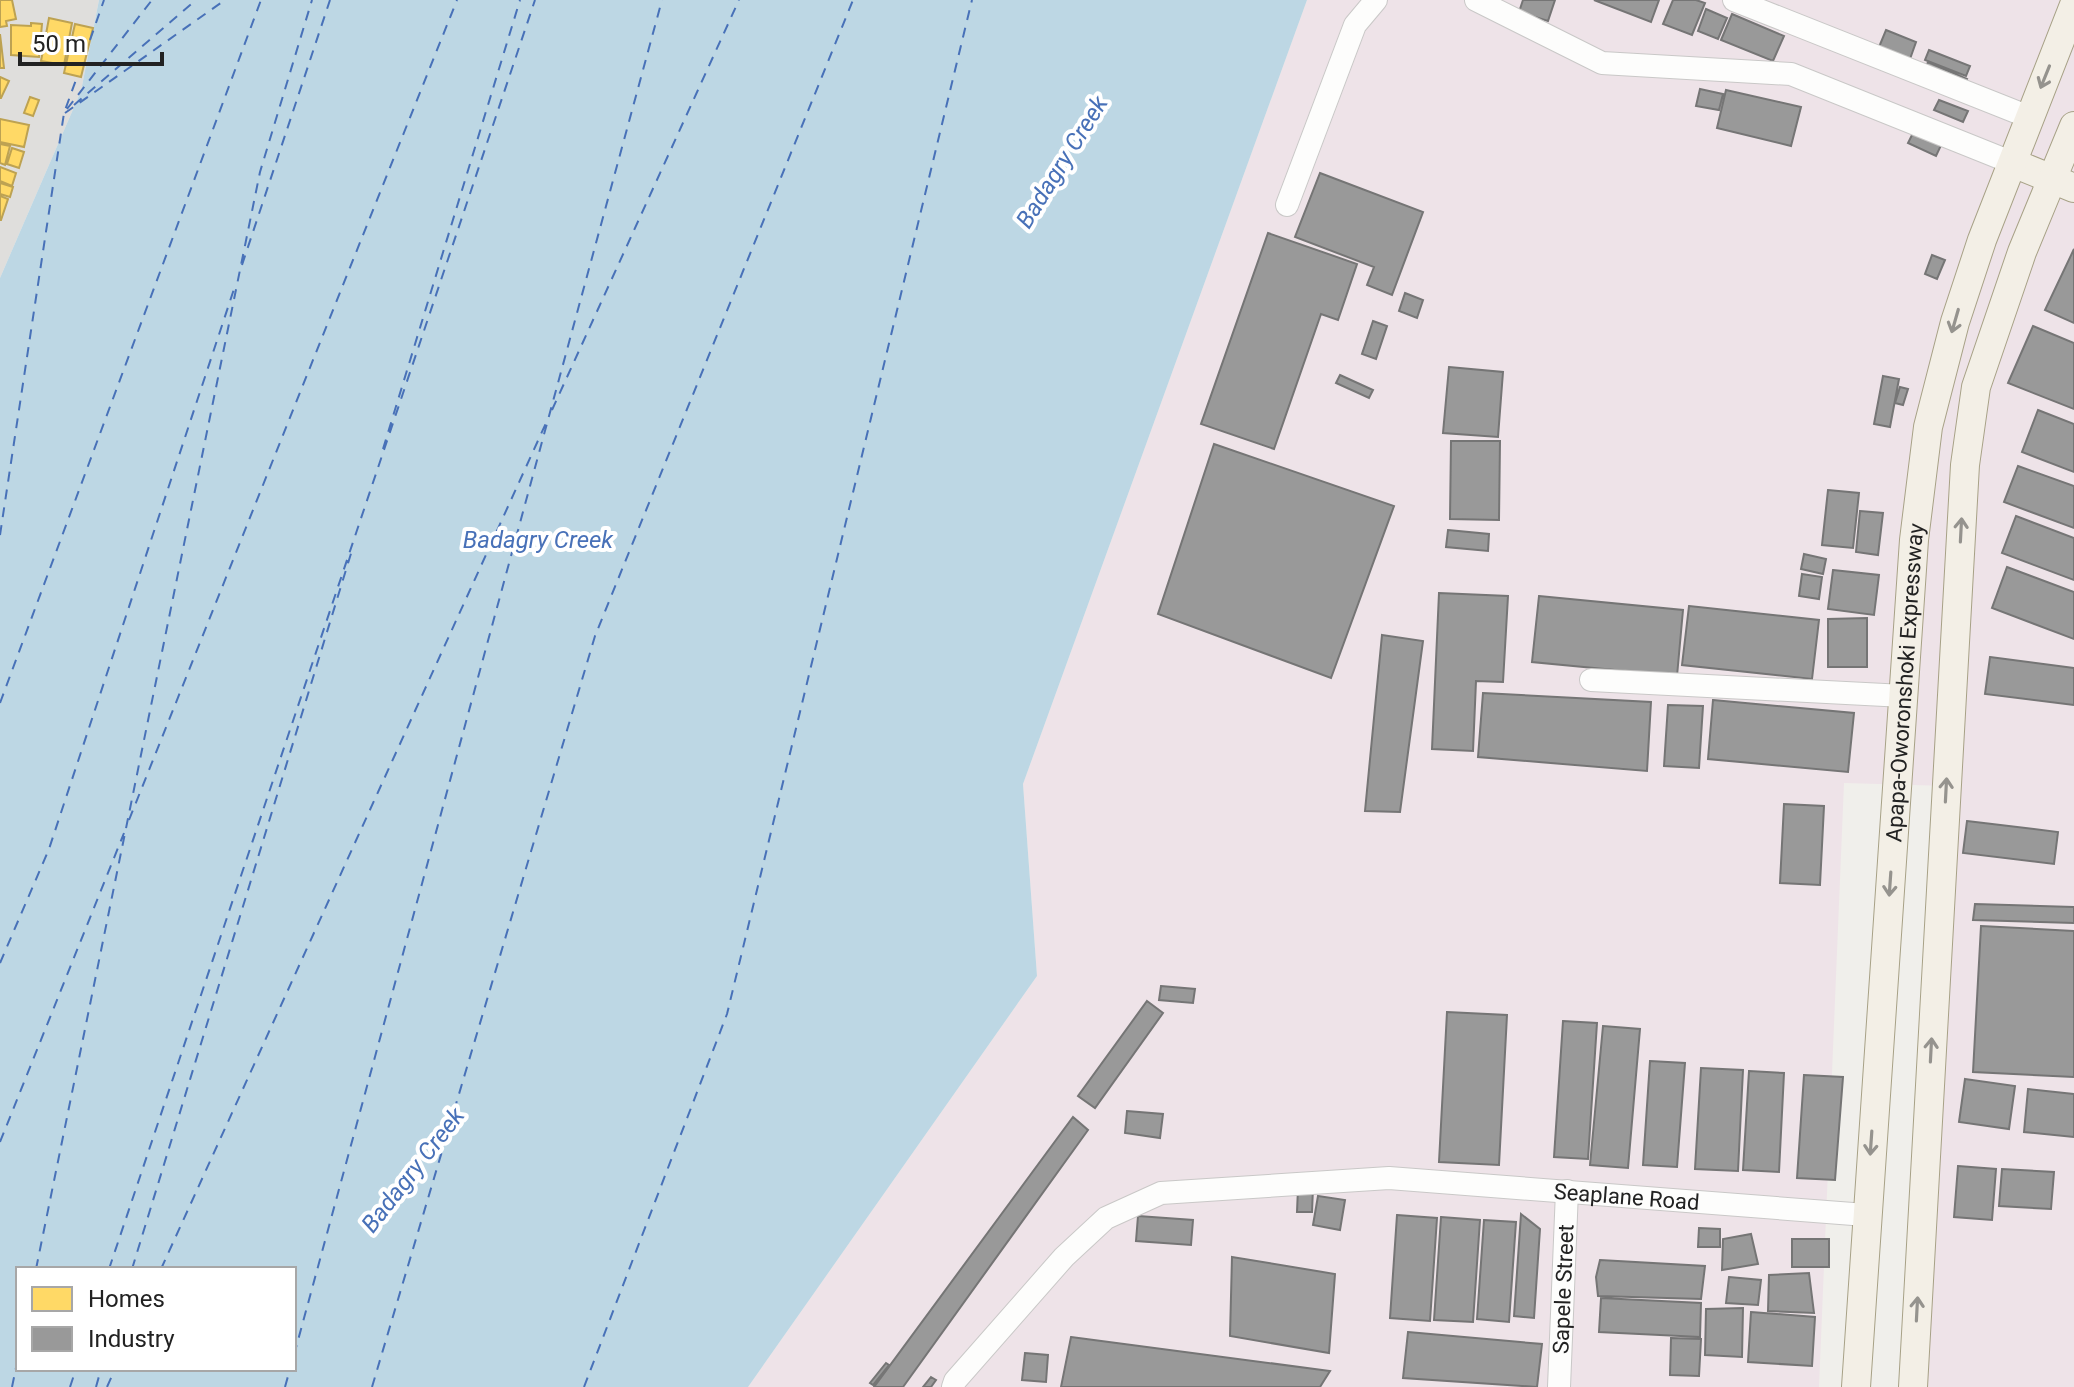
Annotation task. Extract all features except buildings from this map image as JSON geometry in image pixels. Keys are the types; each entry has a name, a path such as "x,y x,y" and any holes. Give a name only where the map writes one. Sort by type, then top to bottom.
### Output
{"main road":[{"name":"Apapa-Oworonshoki Expressway","path":"1856,1387 1914,540 1928,427 1955,322 1982,240 2074,5"},
{"path":"2029,117 2073,131"},
{"name":"Apapa-Oworonshoki Expressway","path":"1913,1387 1965,465 1976,387 2022,252 2062,184 2073,131"},
{"path":"2013,163 2062,184"}],"street":[{"path":"1287,205 1355,25 1376,0"},
{"path":"1476,0 1602,63 1791,74 2013,163"},
{"path":"1734,0 2029,117"},
{"path":"1591,680 1904,696"},
{"name":"Seaplane Road","path":"953,1387 1064,1257 1106,1218 1161,1193 1389,1178 1866,1215"},
{"name":"Sapele Street","path":"1559,1387 1567,1191"}],"shaded area":[{"path":"0,0 99,0 81,91 0,278"},
{"path":"1307,0 2074,0 2074,1387 1913,1387 1948,786 1844,783 1819,1387 748,1387 1037,976 1023,784"}],"water":[{"name":"Badagry Creek","path":"99,0 1307,0 1023,784 1037,976 748,1387 0,1387 0,278 81,91"}],"ferry route":[{"path":"90,40 104,0"},
{"path":"67,109 152,0"},
{"path":"74,105 196,0"},
{"path":"65,113 225,0"},
{"path":"0,703 261,0"},
{"path":"36,1267 260,172 312,0"},
{"path":"242,265 330,0"},
{"path":"129,820 457,0"},
{"path":"383,449 520,0"},
{"path":"110,1267 535,0"},
{"path":"296,1348 662,0"},
{"path":"552,410 739,0"},
{"path":"372,1387 595,636 853,0"},
{"path":"584,1387 727,1014 972,0"},
{"path":"0,535 64,113 77,77"},
{"path":"0,963 49,849 235,286"},
{"path":"162,1267 546,423"},
{"path":"133,1267 353,547"},
{"path":"0,1142 124,833"},
{"path":"12,1387 16,1368"},
{"path":"70,1387 75,1371"},
{"path":"96,1387 100,1371"},
{"path":"107,1387 114,1371"},
{"path":"285,1387 289,1371"}]}
